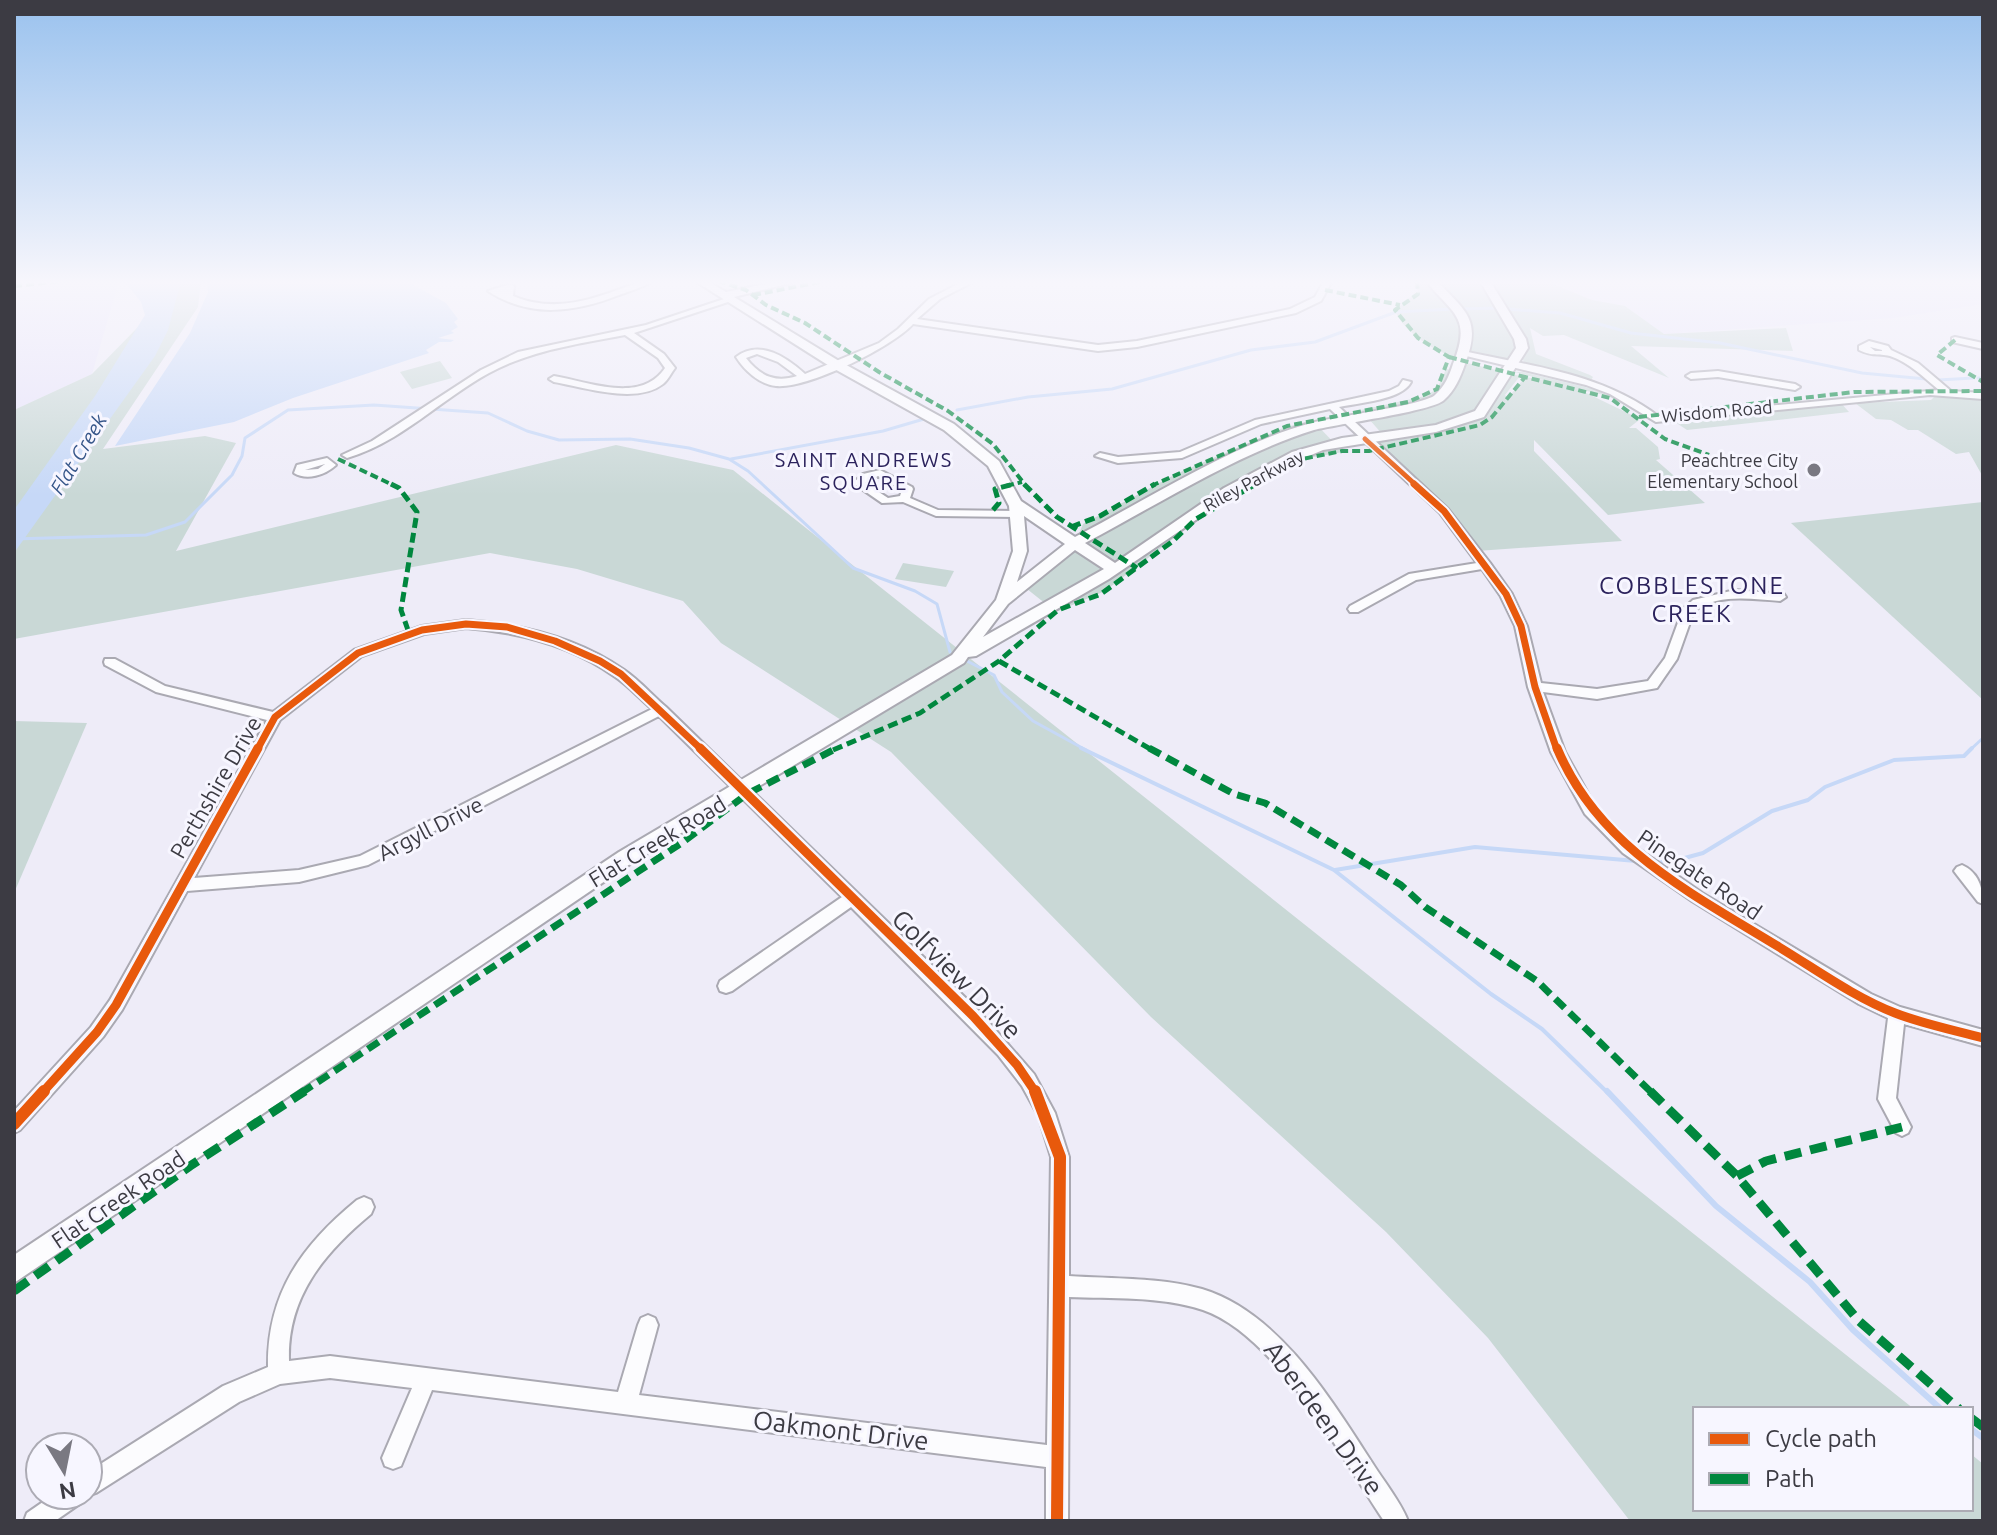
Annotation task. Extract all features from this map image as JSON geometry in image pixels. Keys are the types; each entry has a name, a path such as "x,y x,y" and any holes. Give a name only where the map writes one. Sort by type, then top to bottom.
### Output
{"street":[{"path":"330,462 371,444 528,353"},
{"path":"554,379 625,393 651,385 665,376 670,368 666,360 656,353"},
{"path":"750,353 741,357 747,365 771,381 786,382 862,353"},
{"path":"767,353 802,376"},
{"name":"Flat Creek Road","path":"14,1270 501,938 626,857 958,659 1003,601 1020,551 1016,509 1004,480 980,450 949,427 817,353"},
{"path":"1513,366 1520,353"},
{"path":"1889,353 1915,365 1947,392"},
{"name":"Wisdom Road","path":"1463,354 1610,390 1636,402 1656,419 1947,392 1983,396"},
{"name":"Riley Parkway","path":"1003,601 1075,543 1268,441 1437,401 1452,384 1463,354"},
{"name":"Riley Parkway","path":"958,659 1114,569 1193,512 1284,461 1311,450 1438,427 1480,414 1513,366"},
{"path":"1691,376 1718,374 1795,387"},
{"path":"1764,381 1790,405"},
{"path":"1100,456 1118,460 1182,455 1258,422 1392,393 1403,388 1406,382"},
{"name":"Pinegate Road","path":"1332,406 1422,488 1486,565 1521,626 1535,687 1558,752 1590,810 1636,855 1787,953 1897,1014 1983,1038"},
{"path":"904,499 936,513 978,514 1016,509 1114,569"},
{"path":"1354,609 1425,573 1486,565"},
{"path":"1535,687 1597,694 1652,685 1671,659 1689,609 1697,603 1735,594 1780,597"},
{"name":"Perthshire Drive","path":"14,1124 97,1032 116,1005 148,953 181,885 275,717 358,653 409,633 466,624 532,634 600,661 621,674 704,754"},
{"path":"110,662 161,689 275,717"},
{"name":"Argyll Drive","path":"181,885 299,876 363,861 661,710"},
{"name":"Golfview Drive","path":"704,754 1015,1060 1049,1113 1060,1157 1057,1521"},
{"path":"1962,871 1983,898"},
{"path":"726,986 852,898"},
{"path":"1897,1014 1887,1099 1902,1127"},
{"path":"279,1373 276,1345 284,1306 309,1258 364,1207"},
{"name":"Aberdeen Drive","path":"1059,1286 1206,1300 1236,1315 1280,1352 1397,1521"},
{"path":"626,1403 648,1325"},
{"name":"Oakmont Drive","path":"104,1475 231,1394 279,1373 330,1367 1056,1457"},
{"path":"393,1458 426,1380"}],"shaded area":[{"path":"14,353 98,353 92,374 14,410"},
{"name":"Flat Creek","path":"113,353 167,353 103,449 205,436 236,443 176,551 616,445 733,470 1911,1407 1693,1407 1693,1511 1973,1511 1973,1456 1983,1464 1983,1521 1630,1521 1488,1338 1386,1232 1151,1017 891,752 721,643 683,601 577,569 490,553 14,639 14,410 92,374"},
{"path":"1471,353 1513,353 1511,359 1498,360"},
{"path":"1520,353 1536,353 1593,377 1591,380 1525,365"},
{"path":"1607,353 1639,353 1669,378"},
{"path":"440,361 452,378 412,389 400,372"},
{"path":"1464,362 1520,376 1505,395 1508,398 1525,377 1544,380 1515,372 1610,393 1642,414 1608,396 1557,384 1578,389 1636,417 1639,420 1629,428 1636,428 1658,447 1660,459 1656,460 1705,503 1608,515 1534,440 1534,451 1622,541 1477,551 1429,495 1365,439 1383,435 1361,410 1425,396 1437,389 1446,369 1458,371"},
{"path":"1936,395 1983,400 1983,477 1969,452 1956,454 1918,430 1908,430 1891,420 1876,419 1855,403 1931,400"},
{"path":"1840,402 1849,412 1687,430 1672,420"},
{"path":"1312,420 1343,452 1297,460 1216,506 1105,591 1056,612 1027,589 1038,574 1075,543 1083,524 1176,474 1283,428"},
{"path":"1983,502 1983,700 1791,523"},
{"path":"903,563 954,571 946,587 895,579"},
{"path":"14,721 87,723 14,893"}],"water":[{"path":"122,353 157,353 14,553 14,510 95,396"},
{"path":"177,353 429,353 293,398 234,422 115,446"}],"waterway":[{"path":"957,410 1028,397 1112,389 1242,353"},
{"path":"1766,353 1862,373 1926,379"},
{"path":"1938,380 1973,378"},
{"path":"1978,378 1983,378"},
{"path":"14,539 146,535 185,522 232,475 242,456 245,438 288,410 374,405 488,413 527,431 559,440 630,439 689,448 729,459 748,471 853,568 915,591 937,604 950,652"},
{"path":"731,459 883,431 924,419"},
{"path":"965,660 994,675 1002,692 1033,721 1086,750"},
{"path":"1970,750 1983,738"},
{"path":"1081,748 1334,870 1491,994 1542,1029 1608,1093"},
{"path":"1653,861 1670,862 1703,853 1772,811 1808,800 1825,787 1894,760 1964,756 1970,750"},
{"path":"1335,870 1475,847 1636,861"},
{"path":"1607,1091 1716,1206 1810,1282 1853,1330 1939,1407"},
{"path":"1973,1430 1983,1438"}],"marked path":[{"path":"850,353 948,411 993,444 1022,482 1057,517 1137,568"},
{"path":"1071,527 1100,516 1155,484 1287,426 1408,402 1437,389 1449,357 1440,353"},
{"path":"1940,353 1937,355 1983,382"},
{"path":"1449,357 1525,377"},
{"path":"14,1291 190,1166 683,842 747,794 866,734 920,713 999,661 1058,610 1101,594 1173,541 1196,519 1297,460 1342,451 1369,451 1480,425 1492,417 1525,377 1610,398 1665,439 1709,455"},
{"path":"1639,417 1854,392 1897,389 1983,391"},
{"path":"338,459 399,488 417,512 401,610 409,633"},
{"path":"993,510 999,503 995,489 1022,482"},
{"path":"999,661 1172,762 1234,794 1265,803 1401,885 1425,907 1537,981 1737,1176 1859,1321 1957,1407"},
{"path":"1737,1176 1766,1161 1902,1127"},
{"path":"1973,1420 1983,1427"}],"cycle path":[{"path":"1365,439 1444,511 1506,594 1521,626 1535,687 1558,752 1590,810 1628,849 1697,897 1865,999 1897,1014 1983,1038"},
{"path":"14,1124 97,1032 116,1005 275,717 358,653 422,630 466,624 507,627 555,641 621,674 661,710 973,1016 1017,1065 1038,1096 1060,1157 1057,1521"}],"place":[{"name":"Peachtree City Elementary School","path":"1814,470"}],"district":[{"name":"SAINT ANDREWS SQUARE","path":"864,470"},
{"name":"COBBLESTONE CREEK","path":"1692,599"}]}
